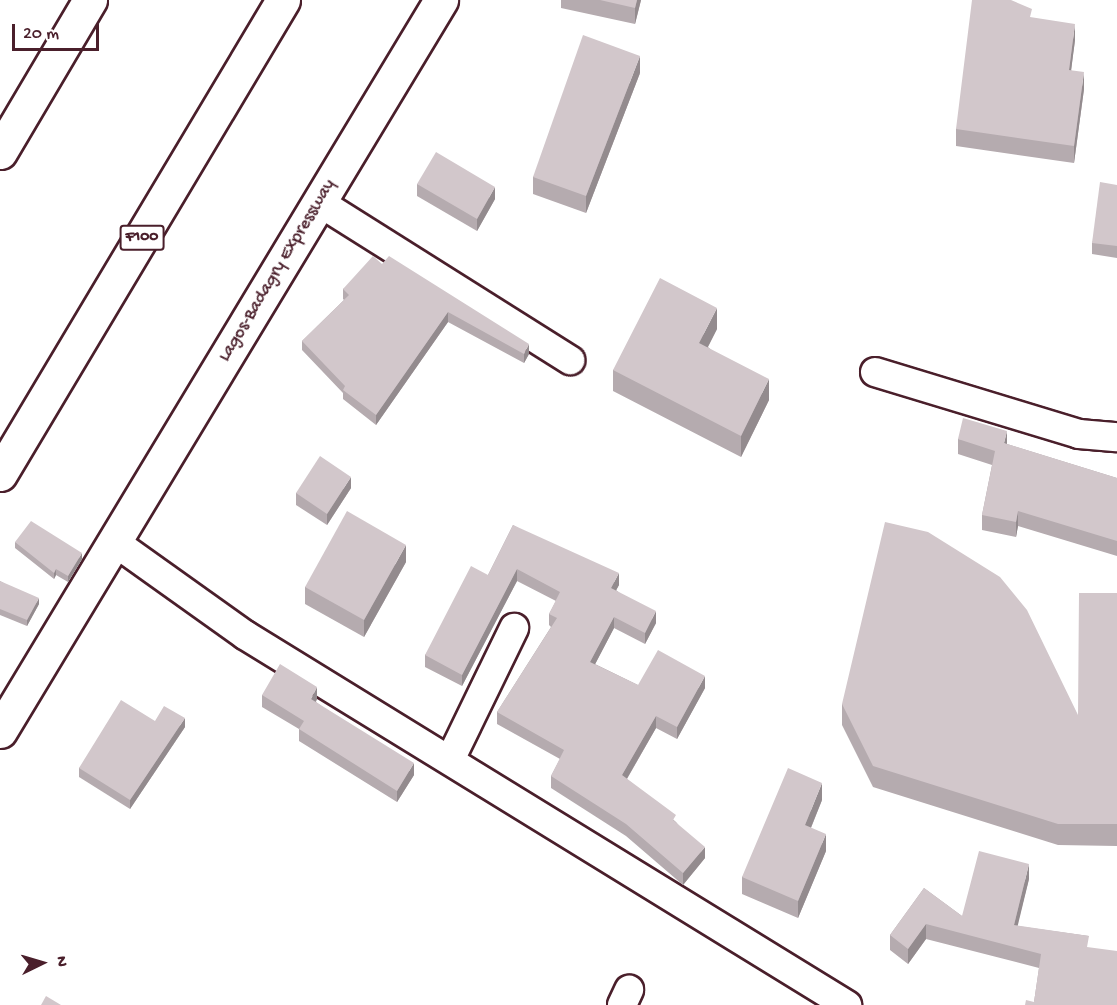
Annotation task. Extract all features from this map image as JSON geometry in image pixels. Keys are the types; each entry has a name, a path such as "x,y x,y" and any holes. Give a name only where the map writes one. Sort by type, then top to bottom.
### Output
{"main road":[{"path":"0,152 90,0"},
{"name":"F100","path":"0,474 283,0"},
{"name":"Lagos-Badagry Expressway","path":"0,731 116,543 441,0"}],"street":[{"path":"319,202 570,360"},
{"path":"875,372 1079,434 1117,437"},
{"path":"116,543 245,635 847,1005"},
{"path":"450,760 514,628"}],"building":[{"path":"600,0 637,0 635,8"},
{"path":"972,0 1011,0 1032,9 1030,17 1075,24 1069,70 1084,72 1074,146 956,129"},
{"path":"583,35 640,56 586,196 533,177"},
{"path":"436,152 495,187 477,219 417,184"},
{"path":"1100,182 1117,185 1117,246 1092,243"},
{"path":"373,256 382,264 389,256 529,344 524,354 448,312 376,415 343,390 345,386 302,341 349,295 343,289"},
{"path":"660,278 717,308 699,343 769,379 741,436 613,370"},
{"path":"963,418 1007,431 1004,443 1117,478 1117,541 1018,511 1016,522 982,515 995,451 958,439"},
{"path":"320,456 351,477 327,514 296,493"},
{"path":"347,511 406,545 364,620 305,587"},
{"path":"31,521 82,553 68,576 56,569 54,573 15,542"},
{"path":"885,522 928,532 1000,577 1027,610 1078,715 1079,593 1117,593 1117,824 1058,824 873,766 842,704"},
{"path":"513,525 619,573 611,588 656,611 645,633 614,617 590,662 638,685 658,650 705,676 677,727 656,716 622,775 676,815 673,820 705,847 683,873 626,824 551,776 564,750 497,712 557,618 549,614 560,592 517,569 462,675 425,655 471,566 488,575"},
{"path":"0,581 39,598 27,620 0,609"},
{"path":"280,664 317,687 311,699 414,763 397,791 299,729 304,721 262,695"},
{"path":"121,700 155,721 164,706 185,718 130,800 79,768"},
{"path":"788,768 822,783 805,825 826,834 798,901 742,877"},
{"path":"979,851 1029,864 1014,925 1089,936 1087,947 1117,951 1117,1005 1025,1005 1026,1000 1034,1002 1041,954 926,924 908,949 890,935 924,888 962,916"},
{"path":"46,996 61,1005 41,1005"}]}
